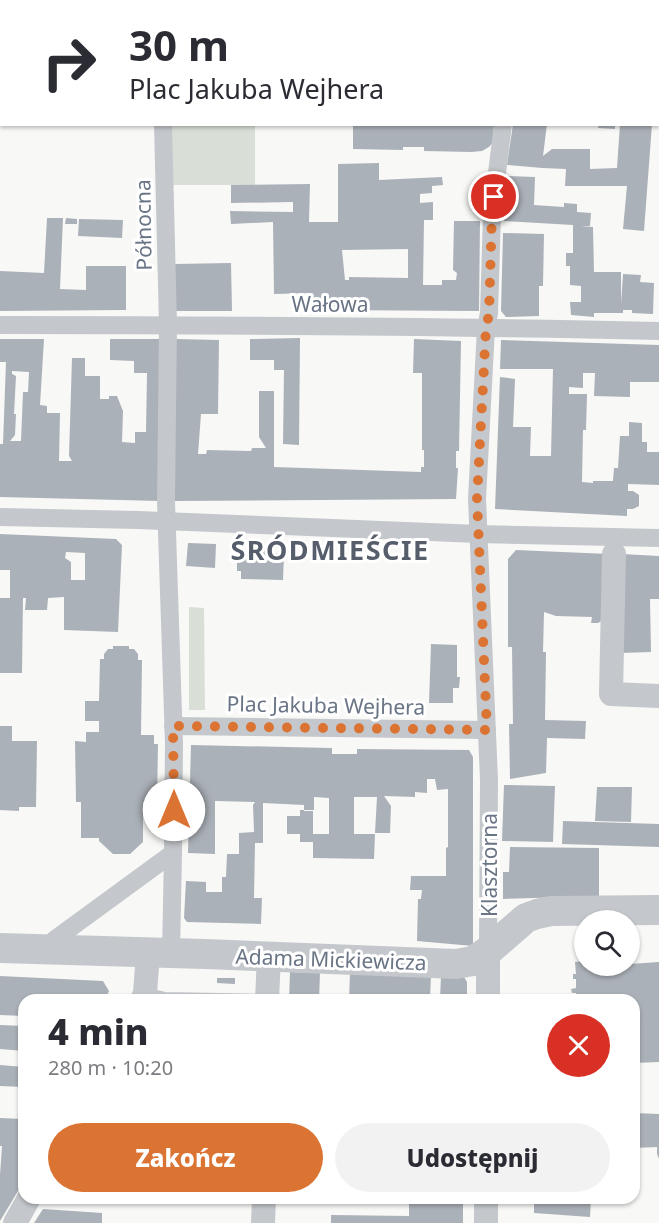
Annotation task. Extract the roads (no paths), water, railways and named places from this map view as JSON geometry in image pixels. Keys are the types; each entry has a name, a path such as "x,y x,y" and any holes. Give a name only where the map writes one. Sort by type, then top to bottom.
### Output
{"street":[{"name":"Północna","path":"163,126 168,325 167,521"},
{"path":"487,730 477,499 486,328 489,314 492,214 503,126"},
{"name":"Wałowa","path":"0,326 168,325 659,331"},
{"path":"0,518 138,520 508,535 614,545 659,538"},
{"path":"145,994 159,953 173,853 173,726 167,521"},
{"path":"614,545 611,694 659,696"},
{"name":"Plac Jakuba Wejhera","path":"173,726 487,730"},
{"name":"Klasztorna","path":"487,730 489,780 488,994"},
{"path":"54,939 173,853"},
{"name":"Adama Mickiewicza","path":"0,948 456,964 473,961 488,951 525,918 537,914 551,911 659,910"},
{"path":"267,994 269,956"},
{"path":"15,1223 26,1204"},
{"path":"264,1204 264,1223"},
{"path":"486,1204 486,1223"}],"district":[{"name":"ŚRÓDMIEŚCIE","path":"330,549"}]}
